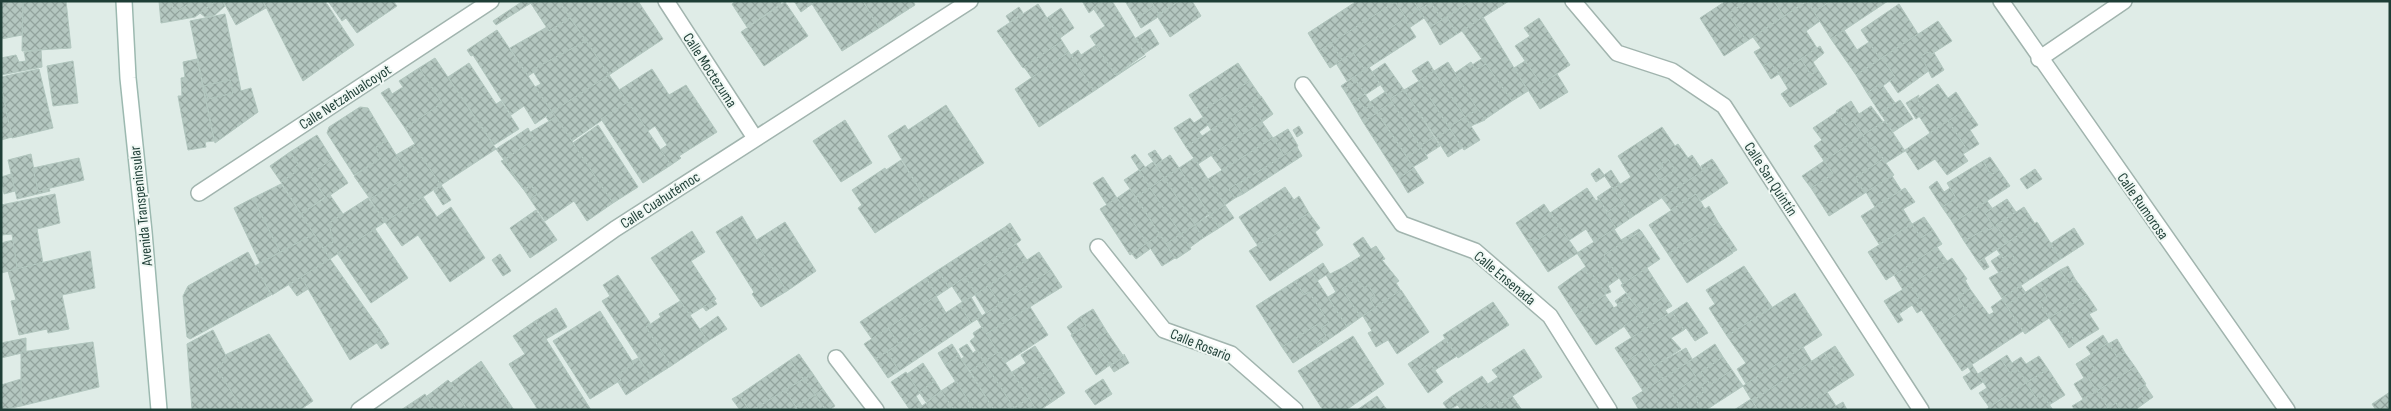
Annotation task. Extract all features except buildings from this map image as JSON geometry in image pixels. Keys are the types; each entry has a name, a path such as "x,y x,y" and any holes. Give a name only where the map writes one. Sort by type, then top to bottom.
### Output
{"street":[{"name":"Avenida Transpeninsular","path":"124,1 128,78 144,232 159,410"},
{"name":"Calle Netzahualcoyot","path":"199,193 491,1"},
{"name":"Calle Moctezuma","path":"666,1 754,138"},
{"name":"Calle Cuahutémoc","path":"359,410 615,229 970,1"},
{"name":"Calle San Quintín","path":"1572,1 1617,53 1672,71 1724,106 1921,410"},
{"name":"Calle Rumorosa","path":"2000,1 2287,410"},
{"path":"2039,58 2124,1"},
{"name":"Calle Ensenada","path":"1303,85 1402,224 1475,251 1550,316 1609,410"},
{"name":"Calle Rosario","path":"1098,247 1164,330 1231,354 1295,410"},
{"path":"836,358 876,410"}]}
